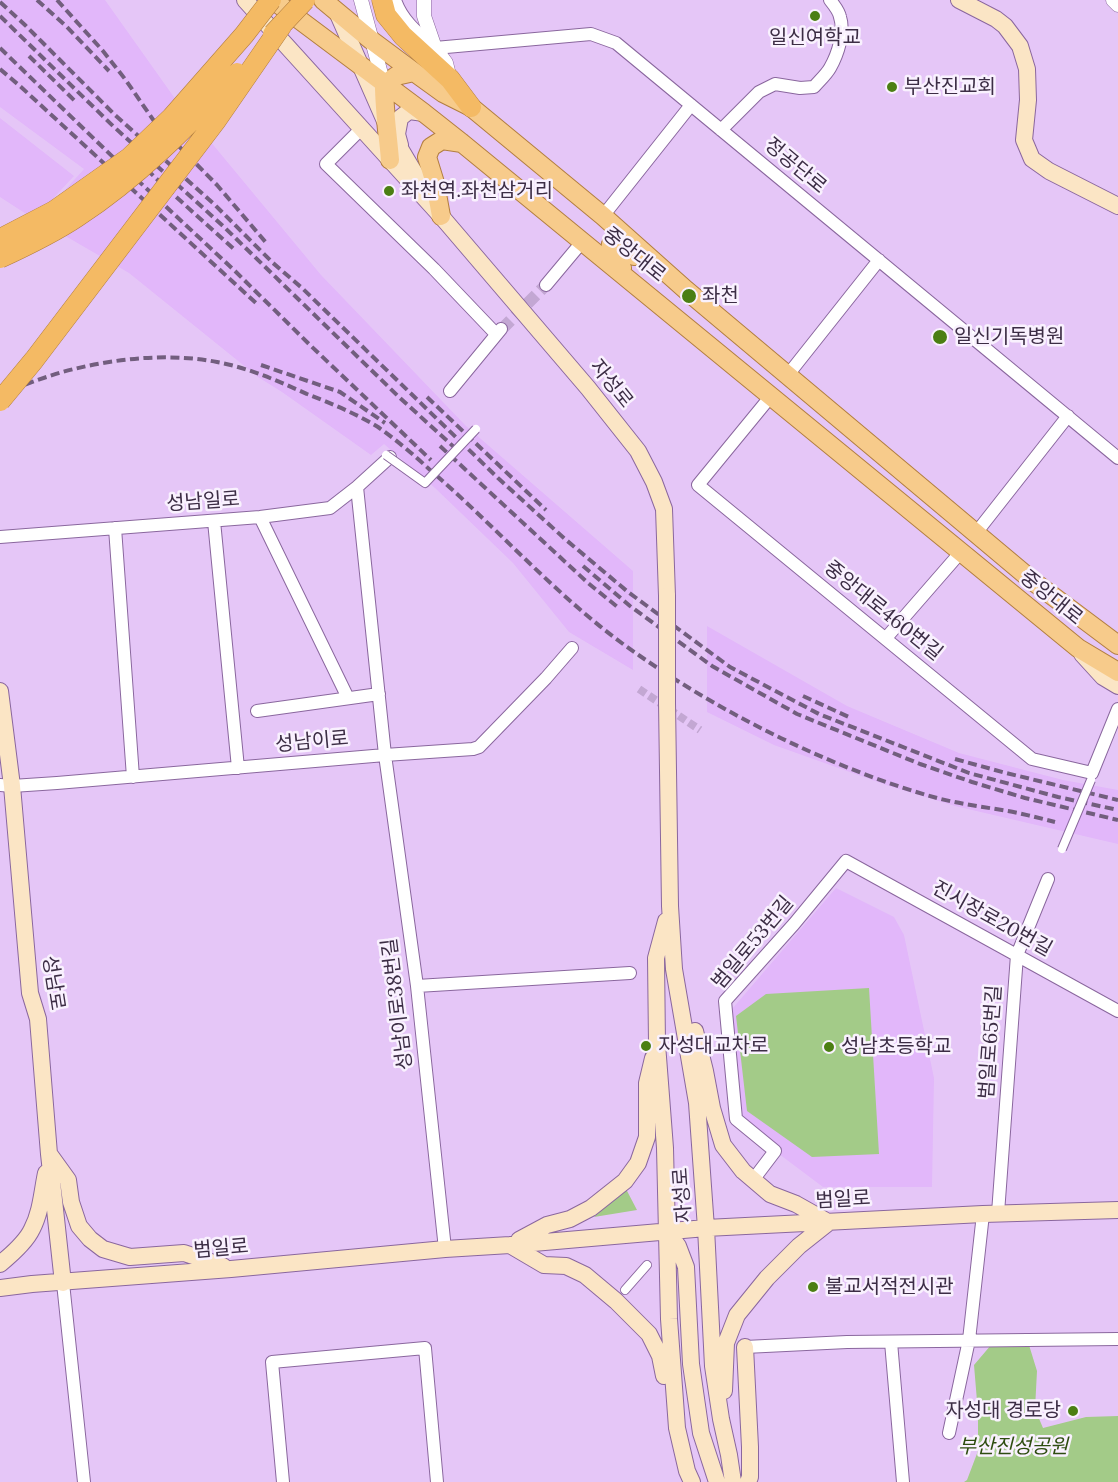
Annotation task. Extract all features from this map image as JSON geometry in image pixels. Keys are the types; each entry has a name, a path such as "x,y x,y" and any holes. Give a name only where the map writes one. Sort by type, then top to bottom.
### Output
{"highway":[{"path":"0,239 54,211 129,158 172,117 272,0"},
{"path":"0,258 29,245 76,218 112,193 157,154 204,108 305,0"},
{"path":"382,0 386,15 406,31 450,79 471,107"},
{"path":"0,401 42,351 215,122 282,25"}],"main road":[{"name":"자성로","path":"245,0 362,128 396,156 441,216 588,388 639,451 654,482 663,509 667,596 670,906 674,969 697,1103 713,1366 734,1482"},
{"name":"중앙대로","path":"272,0 462,143 960,553 1078,648 1118,672"},
{"name":"중앙대로","path":"323,0 414,72 444,93 471,107 603,216 787,376 1034,582 1118,645"},
{"path":"959,0 996,19 1005,26 1020,46 1027,69 1028,100 1024,141 1032,159 1049,171 1118,206"},
{"path":"338,12 388,128"},
{"path":"396,156 388,128 384,85 396,76 414,72"},
{"path":"396,156 400,118 409,111 424,113"},
{"path":"441,216 427,157 431,147 442,140 462,143"},
{"path":"628,279 610,248 614,242 664,279 686,290"},
{"path":"1078,648 1103,677 1118,686"},
{"name":"성남로","path":"0,691 6,786 30,993 38,1019 49,1154 63,1282"},
{"name":"자성로","path":"670,906 656,958 657,1044 665,1148 669,1319 674,1392 677,1428 687,1471 692,1482"},
{"path":"674,969 693,1020 712,1108 723,1145 743,1171 770,1194 796,1204 828,1223 799,1246 767,1278 737,1315 726,1343 721,1419"},
{"path":"510,1245 547,1225 570,1219 591,1208 625,1181 639,1162 648,1137 647,1083 657,1044"},
{"path":"0,1264 32,1230 38,1214 49,1154"},
{"path":"49,1154 68,1180 71,1202 79,1226 103,1249 130,1257 183,1253 231,1269"},
{"name":"범일로","path":"0,1288 706,1228 1118,1210"},
{"name":"자성로","path":"667,1231 678,1246 686,1267 690,1364 701,1433 717,1482"},
{"path":"510,1245 544,1265 566,1266 585,1275 616,1300 649,1334 660,1356 665,1380 674,1392"},
{"path":"745,1347 750,1447 748,1482"}],"street":[{"path":"361,0 384,85"},
{"path":"395,0 406,31 435,48"},
{"path":"424,0 424,16 435,48 446,63 450,79"},
{"path":"721,130 759,92 775,84 800,88 814,87 824,76 838,48 842,28 840,15 830,0"},
{"path":"1113,0 1118,5"},
{"name":"정공단로","path":"435,48 591,34 616,43 1118,458"},
{"name":"중앙대로","path":"603,216 691,105"},
{"path":"362,128 326,164 499,331 450,391"},
{"path":"546,285 582,242"},
{"path":"787,376 879,260"},
{"name":"중앙대로460번길","path":"771,396 698,485 1032,759 1092,773 1118,709"},
{"path":"976,533 1068,416"},
{"path":"388,456 425,483 476,429"},
{"name":"성남일로","path":"0,537 260,517 330,508 357,487 388,456"},
{"name":"성남이로38번길","path":"357,487 385,755 417,987 445,1249"},
{"path":"260,517 348,698"},
{"path":"214,521 238,768"},
{"path":"115,528 133,777"},
{"path":"886,638 960,553"},
{"name":"성남이로","path":"6,786 473,749 479,747 572,648"},
{"path":"257,711 379,694"},
{"path":"1062,849 1091,780"},
{"name":"진시장로20번길","path":"846,861 1118,1011"},
{"name":"범일로53번길","path":"753,1180 775,1151 736,1119 724,1001 794,924 846,861"},
{"name":"범일로65번길","path":"990,1214 1017,956 1048,879"},
{"path":"417,987 630,973"},
{"path":"949,1433 969,1340 990,1214"},
{"path":"625,1290 647,1265"},
{"path":"63,1282 84,1482"},
{"path":"745,1347 847,1342 1118,1339"},
{"path":"891,1342 903,1482"},
{"path":"283,1482 272,1362 425,1348 437,1482"}],"shaded area":[{"path":"0,0 105,0 176,100 321,275 466,426 633,571 633,670 569,632 513,563 435,488 384,444 371,455 258,377 129,273 38,220 84,169 0,107"},
{"path":"0,118 74,176 34,219 0,197"},
{"path":"707,626 847,706 959,753 1063,780 1118,790 1118,844 955,806 889,786 774,745 707,712"},
{"name":"성남초등학교","path":"836,888 894,917 904,935 934,1078 932,1187 823,1187 736,1119 726,1016"}],"green space":[{"path":"869,988 879,1154 812,1157 747,1111 736,1016 766,994"},
{"path":"626,1189 637,1210 594,1217"},
{"name":"부산진성공원","path":"991,1345 1029,1345 1037,1371 1035,1409 1043,1428 1086,1417 1118,1416 1118,1482 964,1482 967,1480 978,1451 974,1365"}],"tunnel":[{"path":"502,329 546,285"},
{"path":"639,689 700,730"}],"railway":[{"path":"37,0 67,27 109,71"},
{"path":"57,0 103,51 154,121 217,185 268,245"},
{"path":"0,2 115,115 215,205 498,478 628,592 730,667 819,714 969,773 1058,797 1118,810"},
{"path":"0,16 113,126 223,226 399,397 455,448"},
{"path":"0,48 431,460"},
{"path":"29,56 76,102"},
{"path":"0,69 257,304"},
{"path":"137,160 236,251"},
{"path":"0,394 74,369 109,362 163,357 217,362 274,380 352,413 384,432 455,492 584,613 640,656 708,700 821,757 899,786 963,804 1014,812 1055,822"},
{"path":"261,365 340,392 385,423"},
{"path":"427,397 546,510"},
{"path":"440,446 588,583 620,609"},
{"path":"583,566 630,606 712,666 797,714 920,764 972,782 1025,798 1118,820"},
{"path":"803,696 849,717"},
{"path":"955,759 1118,800"}],"place":[{"name":"일신여학교","path":"815,16"},
{"name":"부산진교회","path":"892,87"},
{"name":"좌천역.좌천삼거리","path":"389,191"},
{"name":"좌천","path":"689,296"},
{"name":"일신기독병원","path":"940,337"},
{"name":"자성대교차로","path":"646,1046"},
{"name":"성남초등학교","path":"829,1047"},
{"name":"불교서적전시관","path":"813,1287"},
{"name":"자성대 경로당","path":"1073,1411"}]}
